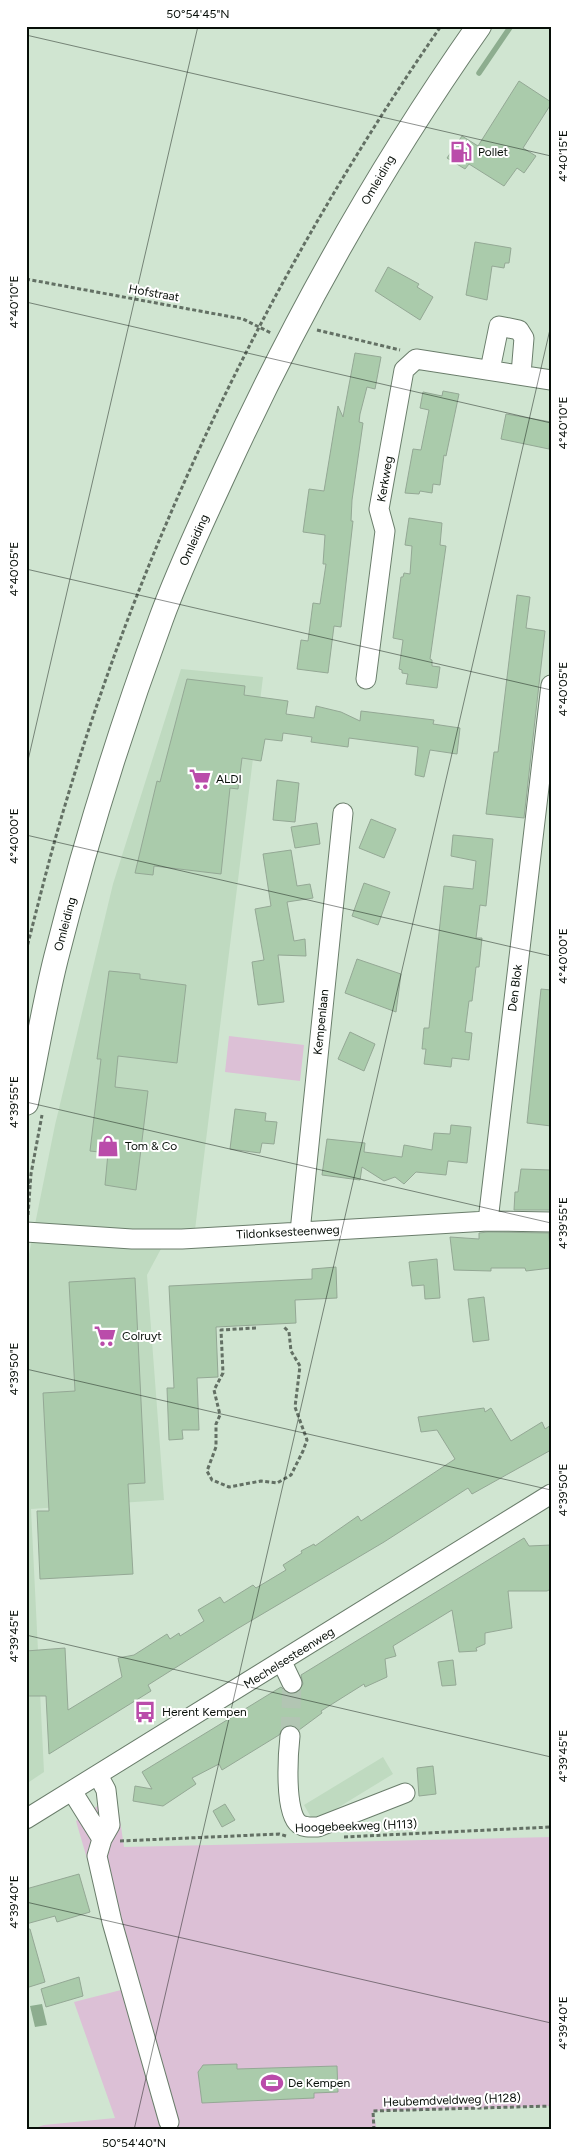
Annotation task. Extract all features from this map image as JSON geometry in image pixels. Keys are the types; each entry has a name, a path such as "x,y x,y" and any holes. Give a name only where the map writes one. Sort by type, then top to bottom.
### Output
{"main road":[{"name":"Omleiding","path":"26,1032 58,895 80,814 124,683 168,568 267,331 335,226 416,94 462,26"},
{"name":"Omleiding","path":"35,1106 55,960 87,840 113,756 155,636 190,549 255,406 329,264 394,152 479,26"}],"street":[{"path":"490,370 500,326 519,330 524,338 520,374"},
{"path":"416,359 551,380"},
{"name":"Kerkweg","path":"366,679 386,531 380,509 404,370 416,359"},
{"name":"Den Blok","path":"488,1221 547,755 551,685"},
{"name":"Kempenlaan","path":"300,1232 343,813"},
{"name":"Tildonksesteenweg","path":"27,1224 132,1239 182,1239 488,1221 551,1222"},
{"name":"Mechelsesteenweg","path":"26,1819 551,1494"},
{"path":"282,1662 292,1682"},
{"path":"290,1736 287,1768 293,1817 298,1824 307,1827 318,1827 405,1794"},
{"path":"98,1775 106,1790 110,1825 102,1839 97,1856 112,1922 169,2122"},
{"path":"72,1791 102,1839"}],"path":[{"path":"26,950 66,802 130,618 190,471 267,331 287,274 374,126 441,26"},
{"name":"Hofstraat","path":"26,279 198,309 243,319 267,331"},
{"path":"312,328 325,333 397,348 416,359"},
{"path":"27,1224 32,1183 35,1106"},
{"path":"26,1182 32,1183"},
{"path":"256,1328 222,1330 223,1373 214,1390 220,1415 216,1424 216,1447 207,1471 212,1480 229,1486 284,1481 291,1475 306,1446 307,1440 295,1407 301,1378 300,1366 291,1350 288,1332 284,1327"},
{"name":"Hoogebeekweg (H113)","path":"335,1838 551,1827"},
{"name":"Hoogebeekweg (H113)","path":"102,1839 117,1841 279,1834 287,1837"},
{"name":"Heubemdveldweg (H128)","path":"374,2130 373,2111 551,2106"}],"shaded area":[{"path":"181,669 263,677 193,1246 162,1247 147,1275 164,1500 31,1509 44,1772 26,1784 26,1269 55,1125 113,884"},
{"path":"229,1036 304,1045 300,1081 225,1072"},
{"path":"383,1757 393,1774 321,1818 319,1815 312,1819 304,1805"},
{"path":"116,1793 124,1847 551,1837 551,2106 373,2111 377,2130 29,2130 44,2125 115,2118 74,2002 125,1989 76,1821"},
{"path":"42,2004 47,2025 35,2027 30,2006"}],"building":[{"path":"519,81 551,102 551,104 523,148 536,156 524,173 517,168 504,186 469,164 465,169 447,158 462,136 478,146"},
{"path":"475,242 511,248 509,263 505,263 504,268 492,266 487,300 466,295"},
{"path":"388,267 419,284 417,287 433,297 420,320 375,291"},
{"path":"355,353 381,357 375,389 367,387 360,414 359,422 363,423 352,500 351,521 353,521 341,627 334,626 328,673 297,669 301,640 308,641 313,603 320,604 326,564 323,564 325,535 303,532 309,489 324,491 338,406 343,417"},
{"path":"443,391 459,394 446,456 444,455 440,485 433,484 432,493 420,491 419,494 405,493 413,449 421,450 429,410 420,408 423,392 442,396"},
{"path":"506,414 551,422 549,449 501,439"},
{"path":"409,518 442,523 440,545 446,546 430,659 432,660 432,666 440,667 437,688 406,684 408,674 402,673 402,670 399,669 403,640 393,638 401,577 403,577 404,573 410,574 412,546 405,545"},
{"path":"517,595 530,597 526,628 545,631 524,818 486,814 494,752 498,752"},
{"name":"ALDI","path":"187,679 245,686 244,695 288,701 286,714 314,718 316,706 341,712 360,721 361,711 434,720 433,724 460,728 457,754 430,750 424,777 415,775 418,747 349,738 348,747 311,742 312,737 283,733 282,741 265,739 261,761 242,758 238,789 230,788 221,874 154,866 153,875 135,873 157,781 160,782"},
{"path":"277,780 299,783 295,822 273,820"},
{"path":"371,819 396,829 384,858 359,848"},
{"path":"317,823 320,844 295,848 291,827"},
{"path":"453,835 493,839 486,906 480,905 476,938 482,938 479,967 476,967 472,1001 469,1001 465,1032 472,1033 469,1060 452,1058 451,1067 424,1064 426,1049 422,1049 424,1028 429,1028 444,886 473,889 476,861 451,856"},
{"path":"291,850 297,886 310,884 313,898 287,902 294,941 305,939 306,956 278,955 284,1002 258,1005 252,962 264,960 255,909 271,906 263,854"},
{"path":"364,883 390,892 378,925 352,916"},
{"path":"357,959 401,974 396,1012 345,993"},
{"path":"109,971 140,974 140,979 186,985 177,1063 118,1056 115,1087 148,1091 136,1190 105,1185 108,1153 90,1151 101,1059 97,1059"},
{"path":"541,989 551,990 551,1126 527,1123"},
{"path":"350,1032 375,1044 364,1071 338,1059"},
{"path":"235,1109 266,1113 265,1121 277,1122 274,1144 262,1143 260,1153 230,1149"},
{"path":"451,1125 471,1127 467,1163 448,1161 446,1175 416,1172 404,1184 395,1177 384,1181 362,1167 360,1180 322,1175 327,1139 365,1143 364,1152 402,1157 404,1145 432,1150 434,1133 450,1134"},
{"path":"521,1169 551,1170 551,1210 514,1210 515,1192 518,1192"},
{"path":"479,1233 549,1233 551,1268 526,1271 525,1268 491,1268 491,1271 454,1270 450,1237 479,1239"},
{"path":"437,1259 440,1298 425,1299 424,1285 412,1286 409,1262"},
{"path":"336,1267 337,1298 295,1300 296,1323 216,1327 218,1377 197,1378 199,1430 182,1430 183,1439 169,1440 167,1388 174,1388 169,1286 312,1279 312,1269"},
{"name":"Colruyt","path":"135,1278 145,1483 128,1484 133,1574 40,1579 37,1511 49,1511 43,1393 75,1391 69,1282"},
{"path":"484,1297 489,1340 473,1342 468,1299"},
{"path":"484,1408 485,1412 491,1408 511,1441 542,1422 545,1429 551,1425 551,1450 472,1494 468,1488 384,1542 237,1629 148,1685 151,1691 49,1754 46,1696 26,1696 26,1651 65,1648 68,1710 122,1677 118,1658 134,1655 167,1634 170,1639 179,1633 180,1636 204,1621 198,1610 220,1597 224,1603 253,1585 256,1588 286,1570 283,1565 302,1553 301,1551 314,1544 315,1546 358,1516 361,1521 455,1459 437,1430 421,1432 418,1417"},
{"path":"524,1538 529,1546 551,1545 551,1589 547,1591 508,1591 512,1628 485,1633 485,1644 476,1648 477,1651 459,1652 452,1610 393,1646 396,1656 385,1659 387,1677 365,1687 364,1684 321,1711 322,1713 299,1730 292,1725 285,1726 279,1735 222,1770 219,1764 192,1778 196,1784 163,1806 133,1801 135,1786 152,1789 142,1772 281,1687 286,1692 297,1693 303,1684 301,1675"},
{"path":"453,1660 456,1685 442,1686 438,1662"},
{"path":"433,1766 436,1794 419,1796 417,1768"},
{"path":"225,1804 235,1820 222,1827 213,1811"},
{"path":"79,1874 90,1912 57,1922 55,1916 26,1924 26,1889"},
{"path":"26,1929 30,1929 45,1982 26,1988"},
{"path":"79,1977 83,1996 46,2007 41,1989"},
{"name":"De Kempen","path":"237,2064 237,2069 337,2066 338,2092 314,2093 314,2098 202,2103 198,2072 203,2065"}],"waterway":[{"path":"479,73 511,26"}],"tunnel":[{"path":"290,1736 292,1683"}],"place":[{"name":"Pollet","path":"461,152"},
{"name":"ALDI","path":"200,779"},
{"name":"Tom & Co","path":"108,1146"},
{"name":"Colruyt","path":"105,1336"},
{"name":"Herent Kempen","path":"145,1712"},
{"name":"De Kempen","path":"272,2083"}]}
